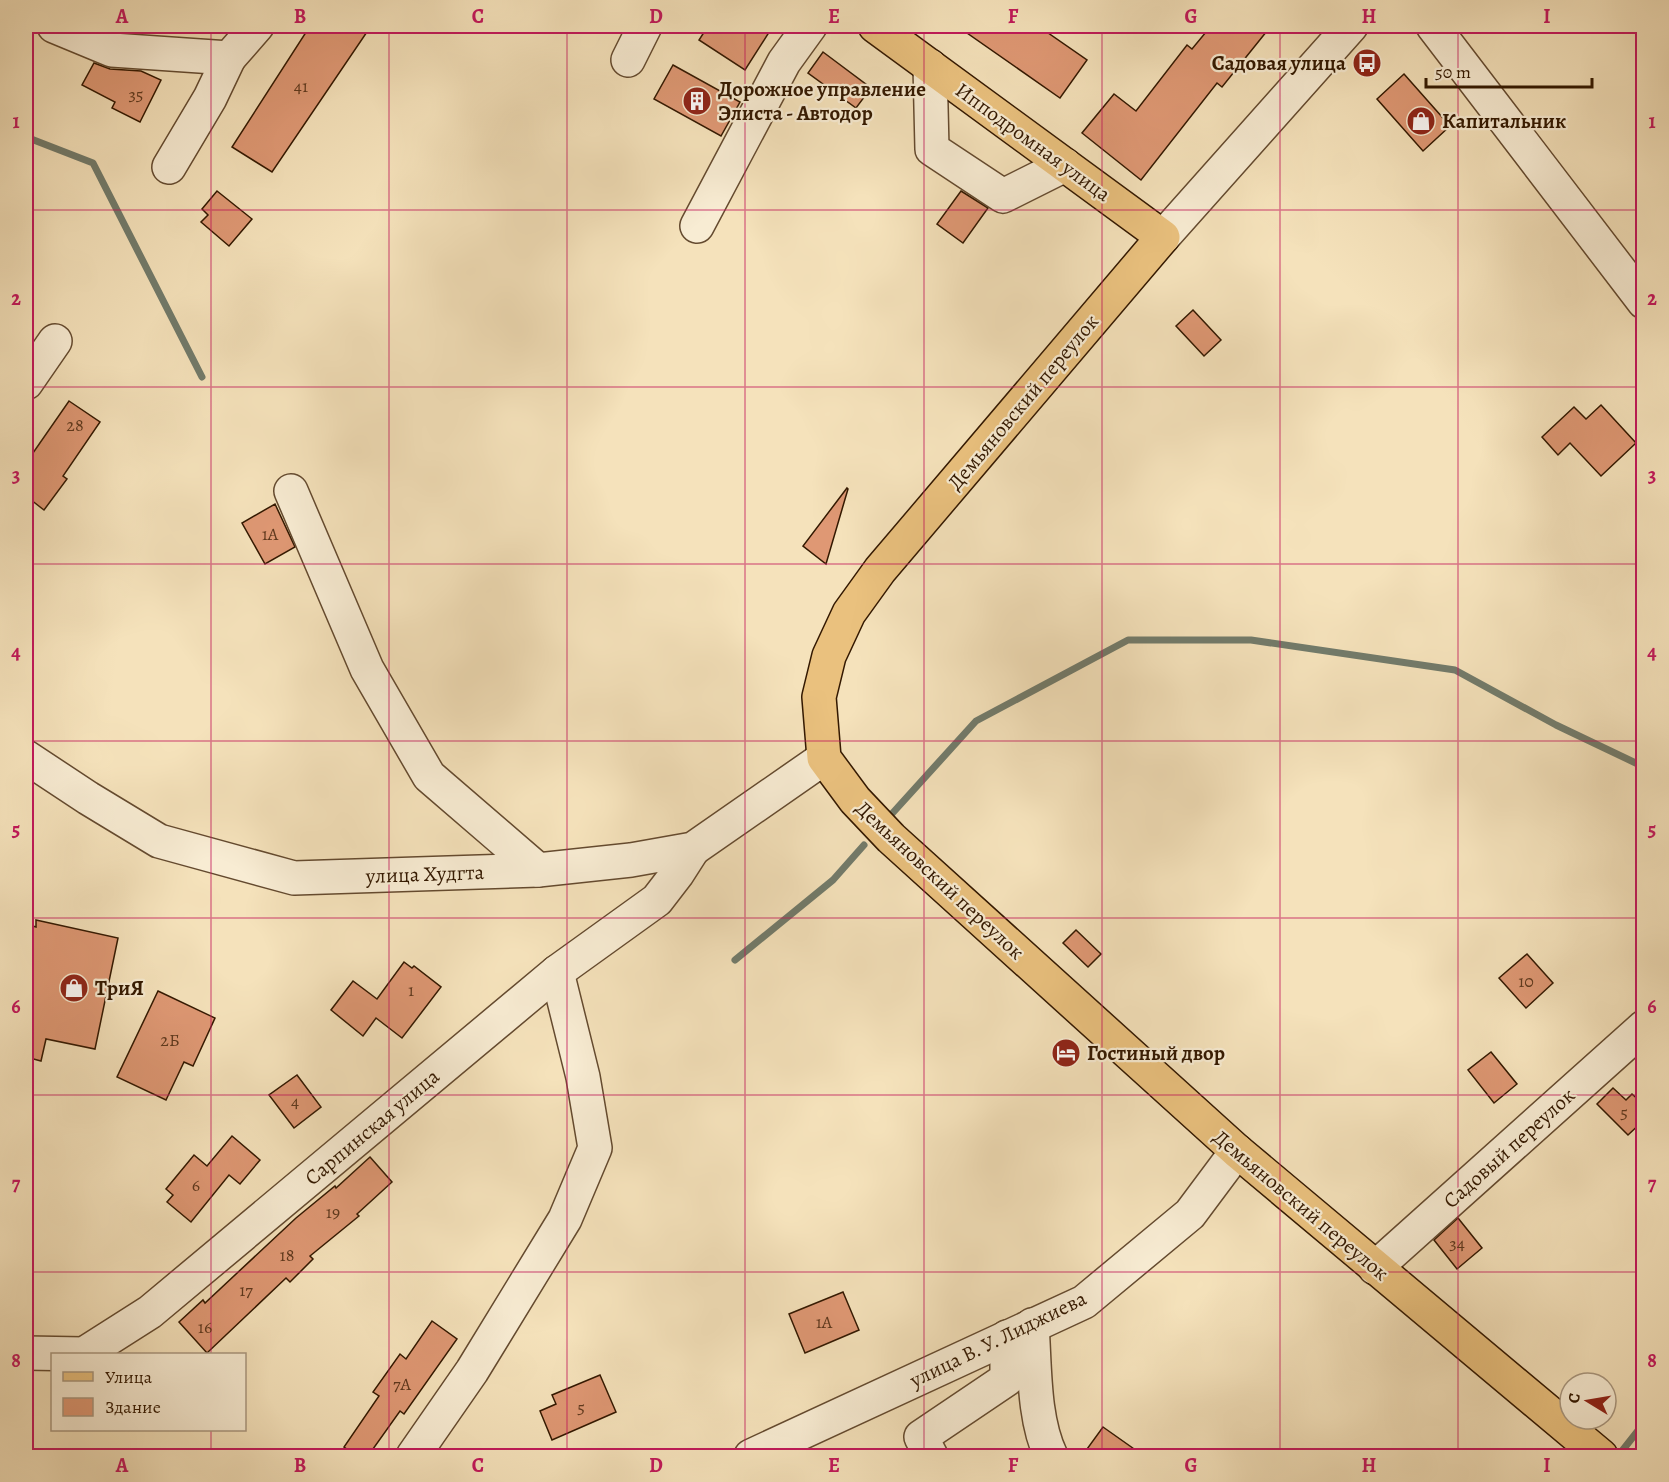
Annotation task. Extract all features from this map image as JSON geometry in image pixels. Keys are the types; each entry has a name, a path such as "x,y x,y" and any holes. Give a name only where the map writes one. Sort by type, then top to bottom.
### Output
{"main road":[{"name":"Ипподромная улица","path":"875,26 1163,237"},
{"name":"Демьяновский переулок","path":"1163,237 880,570 849,613 829,656 819,697 824,758 855,800 891,838 1236,1151 1601,1456"}],"street":[{"path":"54,26 112,50 229,58"},
{"path":"169,167 210,98 229,58 257,26"},
{"path":"628,60 645,26"},
{"path":"697,226 784,62 810,26"},
{"path":"1433,26 1644,302"},
{"name":"Демьяновский переулок","path":"1163,237 1347,27"},
{"path":"930,66 932,149 1003,196 1065,165"},
{"path":"26,383 55,341"},
{"path":"291,491 367,669 429,776 538,870"},
{"name":"улица Худгта","path":"26,757 159,841 294,878 538,870 631,860 693,849 824,758"},
{"name":"Сарпинская улица","path":"86,1353 150,1312 557,972 657,900 693,849"},
{"path":"413,1456 472,1371 565,1219 595,1148 583,1077 557,972"},
{"name":"Садовый переулок","path":"1375,1268 1644,1027"},
{"name":"улица В. У. Лиджиева","path":"751,1456 1084,1302 1190,1214 1236,1151"},
{"path":"931,1456 921,1437 1008,1379 1019,1331"},
{"path":"1019,1331 1038,1406 1044,1442 1051,1456"},
{"name":"Сарпинская улица","path":"26,1353 51,1353"}],"building":[{"path":"310,26 371,26 272,172 232,147"},
{"path":"708,26 773,26 745,70 699,40"},
{"path":"957,26 1038,26 1087,60 1060,98"},
{"path":"1211,26 1271,26 1222,87 1217,83 1141,180 1082,133 1114,94 1136,111 1187,45 1192,49"},
{"path":"823,52 871,88 856,108 808,73"},
{"path":"94,63 110,69 141,71 161,80 140,122 112,108 115,102 82,85"},
{"name":"Дорожное управление Элиста - Автодор","path":"673,65 740,102 721,136 654,99"},
{"path":"1404,74 1450,126 1423,151 1377,99"},
{"path":"217,191 252,219 229,246 201,222 208,215 202,209"},
{"path":"961,191 988,208 963,243 937,224"},
{"path":"1193,310 1221,340 1204,356 1176,326"},
{"path":"69,401 100,422 63,476 67,479 44,510 26,496 26,463"},
{"path":"1601,405 1636,443 1601,476 1570,443 1558,455 1542,437 1574,407 1586,419"},
{"path":"848,489 826,564 803,546"},
{"path":"275,504 295,547 265,564 242,523"},
{"path":"36,920 118,938 95,1049 46,1039 41,1061 26,1057 26,924 36,927"},
{"path":"1076,930 1101,954 1088,967 1063,943"},
{"path":"1527,954 1553,983 1526,1008 1499,978"},
{"path":"404,962 412,968 414,966 441,987 402,1038 376,1018 363,1036 331,1010 353,981 377,999"},
{"path":"158,991 215,1018 193,1066 184,1062 166,1100 117,1077"},
{"path":"1491,1052 1517,1084 1494,1103 1468,1070"},
{"path":"297,1075 321,1107 294,1128 269,1095"},
{"path":"1613,1088 1626,1100 1632,1094 1644,1105 1644,1120 1628,1135 1597,1104"},
{"path":"232,1136 260,1160 240,1184 229,1175 191,1222 167,1202 173,1195 166,1189 194,1155 207,1166"},
{"path":"370,1157 392,1182 357,1214 359,1216 310,1256 313,1259 290,1282 286,1278 207,1353 179,1322 203,1300 205,1303 296,1218 335,1186 336,1188"},
{"path":"1458,1218 1482,1248 1457,1269 1434,1240"},
{"path":"843,1292 859,1330 805,1353 789,1314"},
{"path":"432,1321 457,1339 404,1414 400,1411 368,1456 357,1456 344,1447 379,1396 373,1392 400,1354 406,1359"},
{"path":"600,1375 616,1412 552,1440 540,1411 556,1404 552,1395"},
{"path":"1103,1427 1144,1456 1097,1456 1087,1449"}],"waterway":[{"path":"26,137 93,163 202,377"},
{"path":"889,817 976,721 1128,640 1251,640 1455,670 1556,725 1644,767"},
{"path":"735,960 833,880 864,845"},
{"path":"1618,1456 1644,1423"}],"place":[{"name":"Садовая улица","path":"1367,63"},
{"name":"Дорожное управление Элиста - Автодор","path":"697,101"},
{"name":"Капитальник","path":"1421,121"},
{"name":"ТриЯ","path":"74,988"},
{"name":"Гостиный двор","path":"1066,1053"}]}
